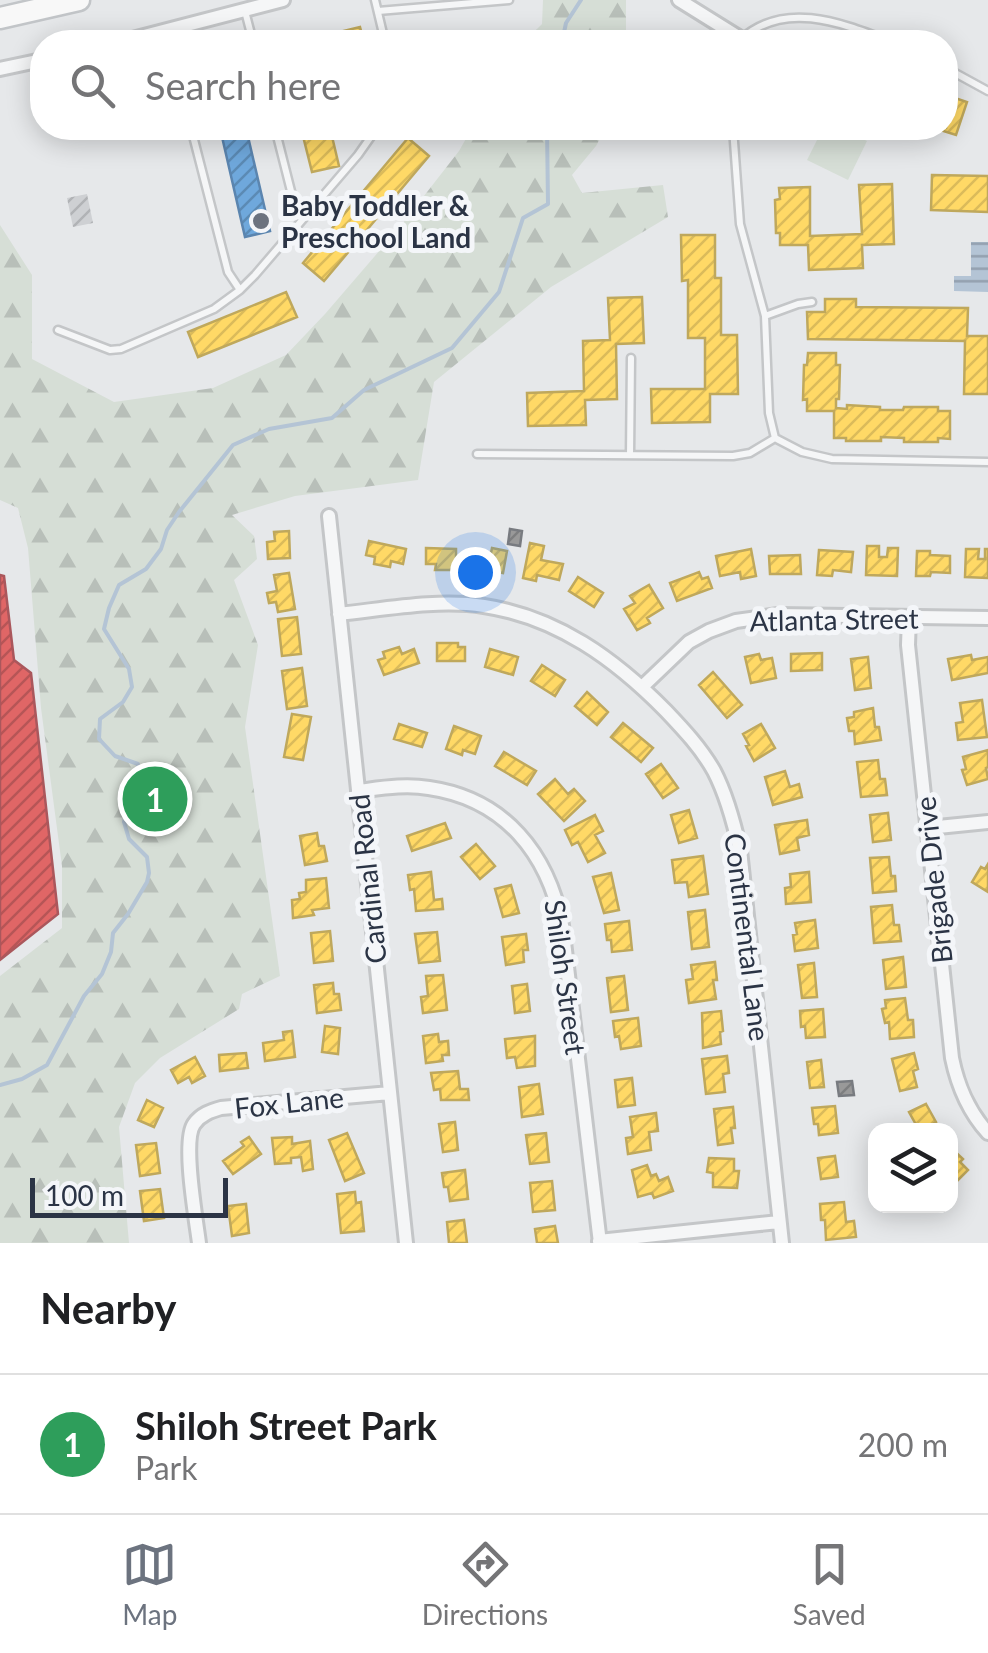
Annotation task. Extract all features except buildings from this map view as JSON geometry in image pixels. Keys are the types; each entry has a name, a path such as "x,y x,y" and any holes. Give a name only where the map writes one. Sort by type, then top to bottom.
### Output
{"main road":[{"path":"0,18 79,0"}],"street":[{"path":"187,30 282,0"},
{"path":"679,0 724,30"},
{"path":"0,70 30,63"},
{"name":"Cardinal Road","path":"328,516 406,1243"},
{"name":"Continental Lane","path":"339,614 449,604 510,611 543,622 595,650 642,687 704,756 723,789 734,822 747,902 782,1243"},
{"name":"Atlanta Street","path":"642,687 689,642 736,621 778,615 988,618"},
{"name":"Brigade Drive","path":"909,617 908,645 956,1077 970,1110 988,1133"},
{"name":"Shiloh Street","path":"358,791 418,786 468,798 511,826 544,868 556,896 562,926 599,1242"},
{"path":"928,828 988,822"},
{"name":"Fox Lane","path":"199,1243 188,1146 192,1128 203,1114 222,1108 390,1093"},
{"path":"599,1242 779,1222"}],"lane":[{"path":"375,0 382,30"},
{"path":"378,11 509,0"},
{"path":"244,10 250,30"},
{"path":"749,30 761,18 790,10 813,12 860,30"},
{"path":"958,75 988,91"},
{"path":"194,140 228,272 240,290"},
{"path":"278,140 302,220"},
{"path":"58,330 110,350 121,349 214,309 240,290 369,140"},
{"path":"734,140 740,224 765,316 769,413 775,438 802,452 832,459 988,462"},
{"path":"765,316 812,302"},
{"path":"630,455 631,358"},
{"path":"477,454 733,456 750,453 775,438"}],"green space":[{"path":"543,0 626,0 626,30 536,30 542,24"},
{"path":"465,140 599,140 572,175 582,193 663,185 668,217 551,287 434,382 418,480 295,496 232,515 254,536 257,559 234,580 258,645 245,727 280,976 242,994 239,1009 160,1058 135,1083 119,1127 129,1243 0,1243 0,976 62,928 62,866 41,708 28,548 18,508 0,500 0,225 32,275 32,359 114,402 213,388 286,355 399,228"},
{"path":"817,140 867,141 848,180 807,160"}],"water":[{"path":"971,242 988,242 988,292 954,291 954,276 971,276"}],"waterway":[{"path":"565,30 581,0"},
{"path":"0,1085 22,1079 47,1065 84,996 102,974 113,933 147,882 147,857 129,839 124,822 138,785 138,764 115,756 99,739 100,719 123,702 132,687 129,669 104,629 119,585 146,569 179,512 233,445 269,429 332,418 364,390 452,348 499,292 523,218 548,204 547,140"}],"place":[{"name":"Baby Toddler & Preschool Land","path":"261,221"},
{"name":"Shiloh Street Park","path":"155,799"}]}
